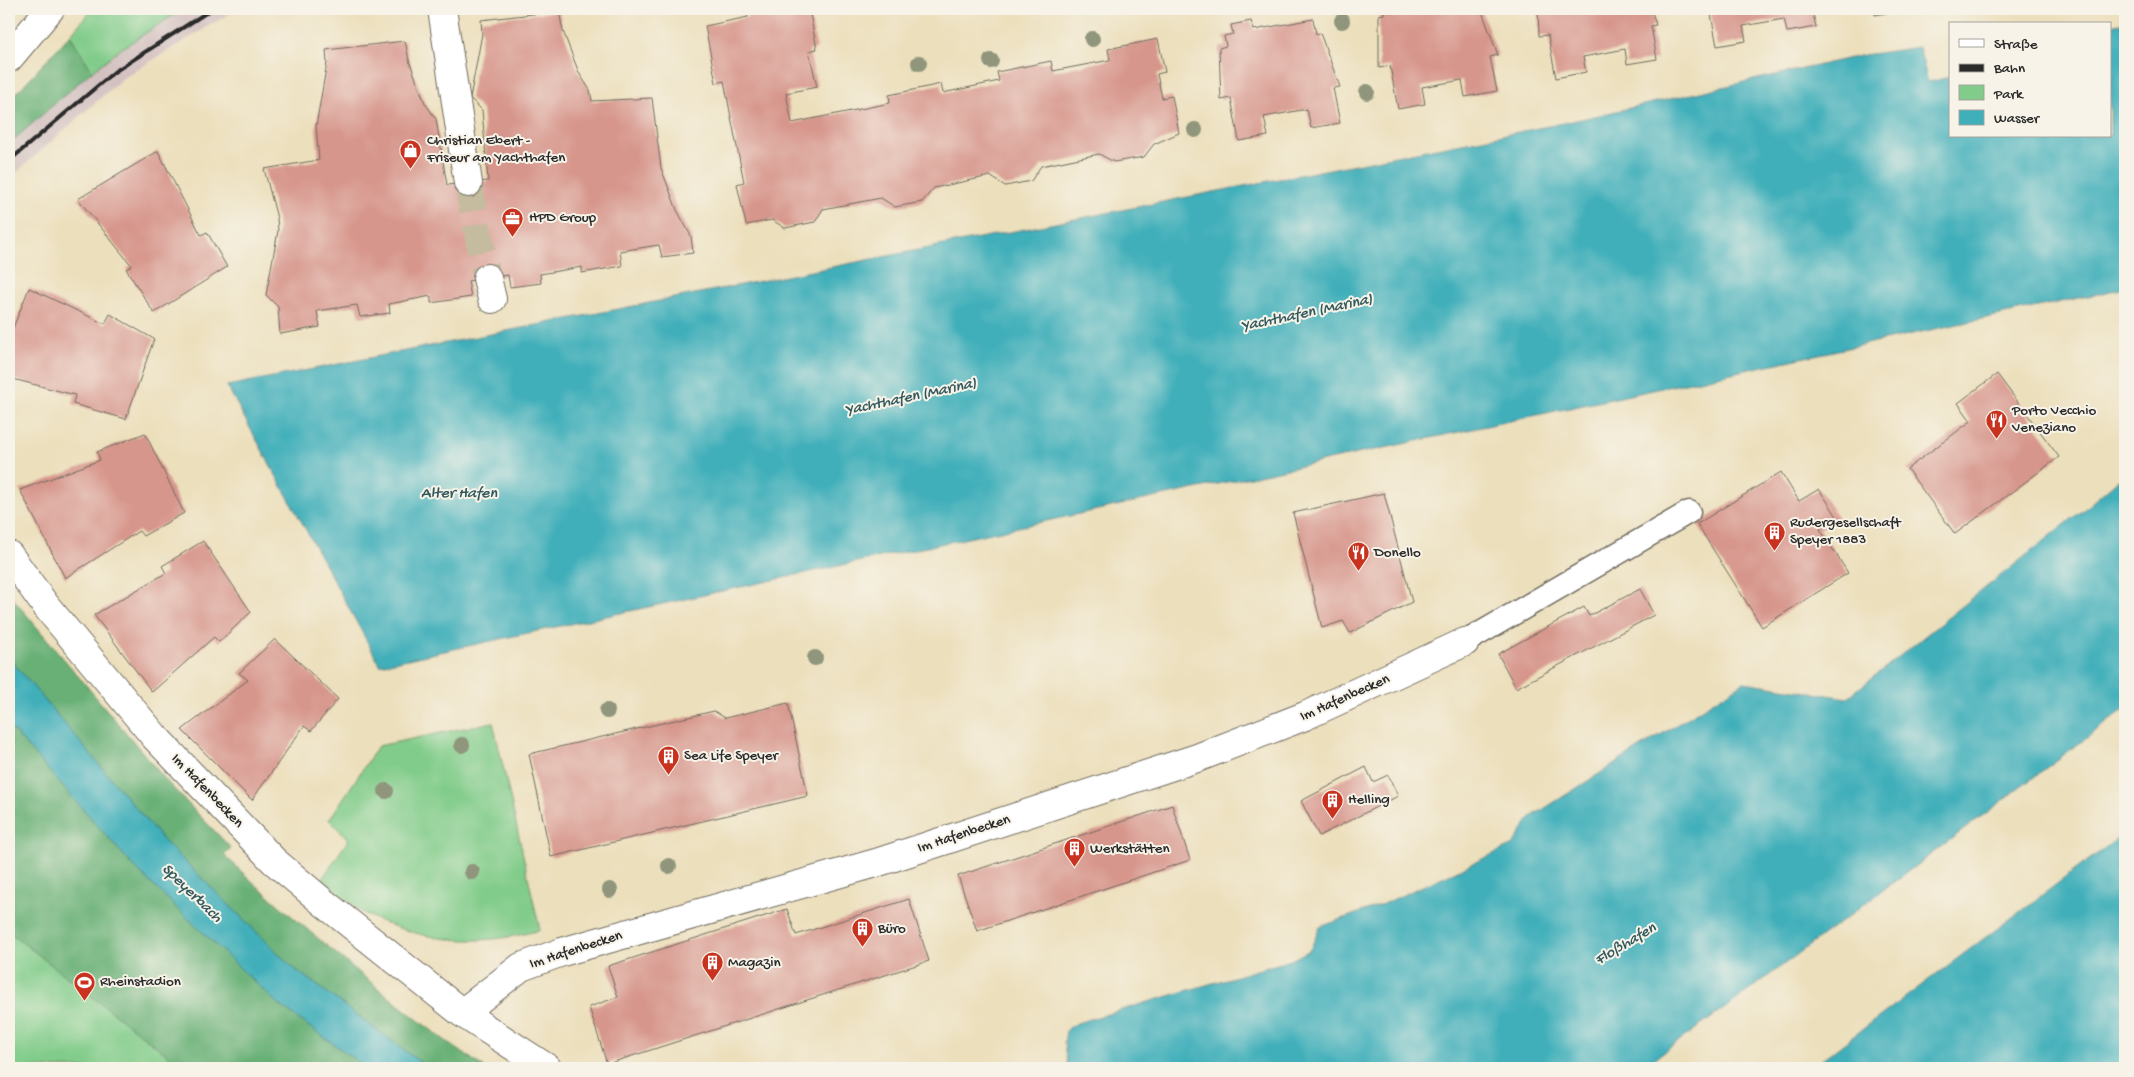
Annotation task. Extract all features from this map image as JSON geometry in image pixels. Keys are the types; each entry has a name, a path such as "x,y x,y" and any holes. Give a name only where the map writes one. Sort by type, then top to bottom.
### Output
{"street":[{"path":"9,58 50,9"},
{"path":"442,9 468,183"},
{"name":"Im Hafenbecken","path":"9,554 46,606 155,737 274,861 462,1013 547,1068"},
{"name":"Im Hafenbecken","path":"462,1013 521,967 562,952 876,863 1197,758 1305,716 1465,642"}],"lane":[{"path":"1465,642 1689,512"}],"shaded area":[{"path":"183,9 237,9 123,78 9,179 9,144 78,82 121,49"}],"green space":[{"path":"92,9 183,9 121,49 92,71 70,35"},
{"path":"70,35 92,71 9,144 9,101"},
{"path":"9,594 170,785 231,848 224,855 281,907 374,985 428,1028 485,1068 428,1068 291,966 162,839 9,658"},
{"path":"493,722 540,930 495,939 474,940 431,937 410,932 367,915 322,879 349,839 329,820 378,746"},
{"path":"9,726 138,871 279,1005 367,1068 184,1068 9,932"},
{"name":"Rheinstadion","path":"9,873 235,1068 9,1068"}],"water":[{"name":"Alter Hafen","path":"2125,22 2125,288 380,665 227,386 1564,123 1864,55 1919,47 1928,82 1949,77 1949,138 2112,138 2112,25"},
{"name":"Floßhafen","path":"2125,474 2125,709 1731,1004 1641,1068 1068,1068 1064,1044 1066,1030 1077,1023 1291,960 1310,950 1320,927 1383,904 1513,845 1531,817 1744,682 1847,698 2083,510"},
{"name":"Speyerbach","path":"9,658 162,839 291,966 428,1068 367,1068 279,1005 138,871 9,726"},
{"path":"2125,833 2125,1068 1811,1068 1839,1047"}],"building":[{"path":"746,9 809,9 817,49 809,51 817,87 786,93 792,123 890,103 889,95 941,84 943,93 999,81 997,72 1051,61 1053,71 1110,60 1108,49 1158,39 1165,72 1157,74 1162,98 1172,96 1179,133 1154,144 1144,157 1114,162 1099,154 1041,166 1031,181 1005,186 990,176 934,188 922,202 895,207 881,198 823,209 815,222 785,228 772,220 746,225 737,184 744,182 724,81 716,83 705,26 748,17"},
{"path":"1384,9 1481,9 1498,55 1490,57 1497,91 1465,97 1462,80 1422,87 1425,104 1398,109 1390,66 1379,68 1379,15 1384,14"},
{"path":"1538,9 1651,9 1656,25 1651,26 1657,59 1627,64 1625,49 1583,57 1586,72 1556,78 1548,35 1539,36"},
{"path":"1710,9 1812,9 1816,27 1787,32 1784,19 1743,26 1746,41 1717,46"},
{"path":"1874,9 1904,9 1904,10 1875,15"},
{"path":"559,11 563,31 579,73 590,90 592,101 652,98 661,168 677,210 691,236 693,253 662,257 659,245 620,251 622,266 582,273 582,267 540,274 541,283 510,287 508,275 468,281 471,297 431,303 431,296 389,304 390,313 360,317 357,305 317,311 320,327 280,334 278,307 266,295 278,231 277,218 264,169 319,160 316,126 327,63 326,50 405,41 409,60 425,103 436,119 447,185 488,181 482,110 470,98 482,34 481,20"},
{"path":"1313,19 1316,34 1320,33 1340,87 1333,88 1340,123 1311,128 1307,109 1264,117 1268,136 1239,141 1231,98 1221,100 1219,48 1226,46 1224,36 1233,34 1231,25 1251,21 1254,30"},
{"path":"158,151 201,235 207,232 227,267 154,313 126,269 132,266 78,199"},
{"path":"29,288 105,324 110,314 154,339 126,419 73,404 75,395 9,378 9,338"},
{"name":"Porto Vecchio Veneziano","path":"1997,374 2059,457 1955,534 1907,469 1971,421 1958,403"},
{"path":"145,433 184,513 143,536 139,531 65,578 20,490 100,460 97,452"},
{"name":"Rudergesellschaft Speyer 1883","path":"1781,472 1799,501 1819,489 1838,518 1820,529 1848,573 1762,627 1697,524"},
{"path":"1384,493 1412,602 1350,633 1343,621 1322,628 1293,513"},
{"path":"203,541 251,612 219,642 214,637 152,692 94,615 166,573 162,566"},
{"path":"1640,589 1654,615 1516,688 1498,654 1584,607 1589,616"},
{"path":"275,639 338,699 311,731 304,726 252,800 182,730 248,680 239,673"},
{"name":"Sea Life Speyer","path":"788,703 808,796 551,857 529,754 714,711 725,718"},
{"name":"Helling","path":"1366,767 1373,782 1388,775 1398,796 1319,836 1301,801"},
{"name":"Werkstätten","path":"1172,805 1190,860 977,931 958,876"},
{"name":"Magazin","path":"909,899 929,961 607,1064 589,1007 618,997 608,966 787,909 796,935"}],"tunnel":[{"path":"468,183 487,278"}],"railway":[{"path":"9,161 114,72 212,9"}],"place":[{"name":"Christian Ebert - Friseur am Yachthafen","path":"411,169"},
{"name":"HPD Group","path":"513,237"},
{"name":"Porto Vecchio Veneziano","path":"1996,439"},
{"name":"Rudergesellschaft Speyer 1883","path":"1774,551"},
{"name":"Donello","path":"1358,572"},
{"name":"Sea Life Speyer","path":"668,775"},
{"name":"Helling","path":"1332,819"},
{"name":"Werkstätten","path":"1074,868"},
{"name":"Büro","path":"862,948"},
{"name":"Magazin","path":"712,982"},
{"name":"Rheinstadion","path":"84,1001"}],"water label":[{"name":"Yachthafen (Marina)","path":"1307,314"},
{"name":"Yachthafen (Marina)","path":"911,398"}]}
